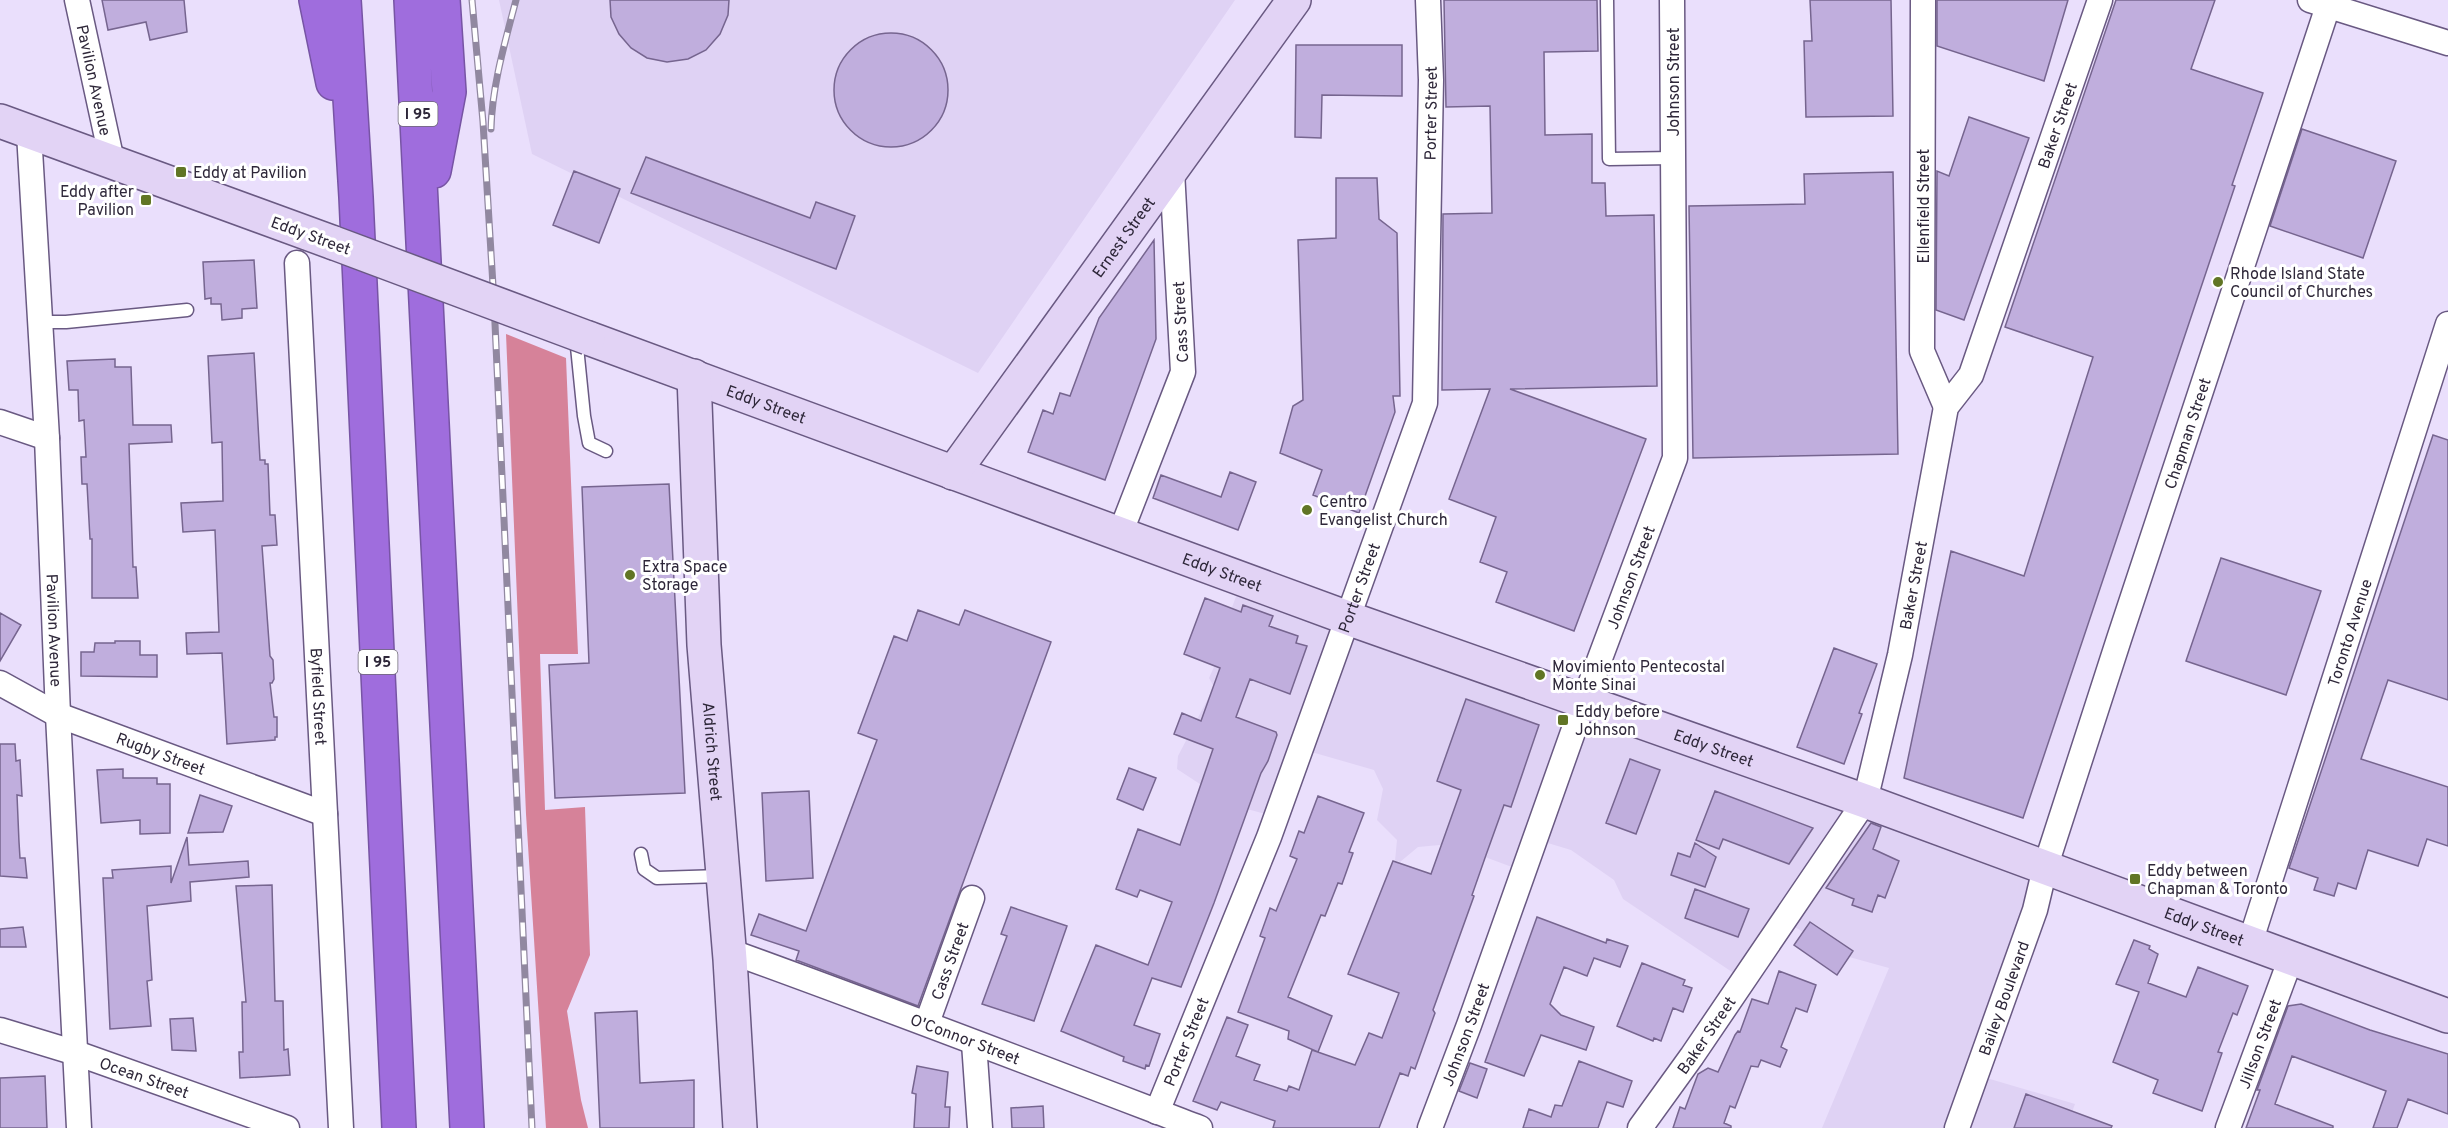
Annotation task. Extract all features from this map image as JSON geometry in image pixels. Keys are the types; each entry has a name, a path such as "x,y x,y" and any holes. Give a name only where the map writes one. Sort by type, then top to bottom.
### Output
{"highway":[{"path":"316,0 356,196"},
{"name":"I 95","path":"344,0 356,196 399,1128"},
{"name":"I 95","path":"411,0 467,1128"},
{"path":"424,228 448,92 442,0"}],"main road":[{"name":"Ernest Street","path":"953,473 1294,0"},
{"name":"Eddy Street","path":"15,127 1120,534 1865,801 2447,1013"},
{"name":"Aldrich Street","path":"694,376 698,632 723,876 740,1128"}],"street":[{"name":"Pavilion Avenue","path":"77,0 112,161"},
{"name":"Porter Street","path":"1157,1112 1269,837 1350,617 1425,403 1431,80 1428,0"},
{"name":"Johnson Street","path":"1430,1128 1584,701 1675,458 1672,0"},
{"name":"Ellenfield Street","path":"1923,0 1922,351 1946,406"},
{"name":"Baker Street","path":"1640,1128 1692,1056 1865,801 1898,661 1946,406 1971,375 2100,0"},
{"path":"2323,2 2448,43"},
{"name":"Chapman Street","path":"2045,868 2323,2"},
{"name":"Pavilion Avenue","path":"15,127 39,322 47,438 58,715 79,1128"},
{"name":"Cass Street","path":"1120,534 1183,372 1172,171"},
{"name":"Byfield Street","path":"297,262 341,1128"},
{"name":"Toronto Avenue","path":"2250,943 2448,324"},
{"path":"0,422 47,438"},
{"name":"Rugby Street","path":"0,683 58,715 325,814"},
{"name":"Bailey Boulevard","path":"1956,1128 2035,910 2045,868"},
{"name":"Cass Street","path":"927,1023 972,898"},
{"name":"O'Connor Street","path":"729,951 927,1023 1200,1128"},
{"name":"Jillson Street","path":"2228,1128 2291,958"},
{"name":"Ocean Street","path":"0,1030 76,1053 287,1128"},
{"path":"974,1043 980,1128"}],"lane":[{"path":"1607,0 1609,159 1673,158"},
{"path":"39,322 66,322 187,310"},
{"path":"582,335 584,417 590,443 606,451"},
{"path":"641,854 644,868 657,878 723,876"}],"shaded area":[{"path":"499,0 1235,0 978,373 532,154"},
{"path":"506,334 566,358 578,654 540,654 545,810 585,807 590,955 567,1011 581,1100 588,1128 546,1128 526,814"},
{"path":"1242,580 2045,867 1973,1074 2075,1104 2066,1128 1822,1128 1889,968 1842,955 1783,920 1741,978 1623,899 1614,880 1571,850 1538,840 1520,870 1450,844 1418,847 1400,862 1395,861 1397,840 1377,820 1383,789 1374,770 1308,751 1277,817 1232,805 1177,769 1178,756 1214,687 1209,678 1223,647 1222,635"}],"building":[{"path":"102,0 184,0 187,32 150,40 146,22 108,30"},
{"path":"610,0 729,0 728,15 720,34 706,50 688,59 667,62 647,58 631,48 619,34 611,17"},
{"path":"1444,0 1597,0 1598,51 1544,52 1545,135 1592,134 1592,183 1605,183 1606,216 1654,215 1657,386 1510,389 1646,439 1574,631 1496,602 1507,572 1480,562 1496,517 1449,499 1490,389 1442,390 1443,214 1492,213 1490,106 1446,107"},
{"path":"1810,0 1891,0 1893,116 1806,117 1804,41 1812,41"},
{"path":"1937,0 2068,0 2044,81 1937,46"},
{"path":"2116,0 2215,0 2191,69 2263,93 2232,185 2235,186 2023,818 1904,778 1951,551 2024,576 2093,357 2005,327"},
{"path":"891,33 913,37 932,49 944,68 948,90 944,112 932,131 913,143 891,147 869,143 850,131 838,112 834,90 838,68 850,49 869,37"},
{"path":"1296,45 1402,45 1402,96 1322,95 1321,138 1295,137"},
{"path":"1969,117 2029,138 1964,320 1936,310 1937,171 1949,176"},
{"path":"2302,129 2396,161 2363,258 2270,226"},
{"path":"646,157 810,218 816,202 855,216 836,269 631,193"},
{"path":"574,171 620,189 599,243 553,225"},
{"path":"1893,172 1898,454 1693,458 1689,206 1805,204 1804,174"},
{"path":"1336,178 1377,178 1379,219 1397,233 1400,396 1393,396 1395,412 1359,513 1313,495 1322,470 1280,453 1293,406 1303,400 1298,240 1336,238"},
{"path":"1154,240 1156,339 1105,480 1028,452 1043,410 1053,414 1060,393 1070,396 1099,318"},
{"path":"254,260 257,308 242,309 242,318 222,320 221,304 211,304 211,298 205,299 203,262"},
{"path":"254,353 260,460 265,460 265,464 268,464 270,515 275,515 277,545 262,546 270,656 273,660 274,679 270,683 274,717 277,717 277,737 275,740 227,744 222,653 187,654 186,633 219,632 215,530 183,532 181,503 223,501 222,442 212,443 208,356"},
{"path":"115,359 115,367 131,367 133,425 171,425 172,442 129,444 133,567 136,567 138,598 92,598 92,539 90,539 87,484 82,484 81,457 86,457 84,420 79,421 78,390 69,390 67,361"},
{"path":"2433,435 2448,440 2448,700 2388,680 2361,759 2448,787 2448,846 2427,839 2418,866 2368,850 2356,889 2338,883 2334,896 2314,890 2318,878 2289,868"},
{"path":"1230,472 1256,482 1238,530 1153,498 1161,475 1221,497"},
{"name":"Extra Space Storage","path":"669,484 685,793 555,798 549,665 589,663 582,487"},
{"path":"2221,558 2321,591 2286,695 2186,661"},
{"path":"1205,598 1241,612 1243,605 1273,616 1269,626 1298,636 1296,643 1307,646 1290,694 1250,679 1236,717 1276,732 1277,735 1181,987 1152,978 1134,1025 1160,1034 1149,1066 1146,1065 1145,1069 1123,1061 1124,1057 1061,1031 1096,945 1148,965 1172,902 1140,890 1137,897 1116,889 1138,829 1180,845 1213,749 1174,734 1182,713 1201,721 1220,668 1184,654"},
{"path":"918,610 959,625 965,610 1051,642 918,1006 796,960 799,951 751,935 759,914 806,931 877,740 858,733 894,636 907,641"},
{"path":"0,613 21,625 0,661"},
{"path":"115,641 140,641 140,655 157,655 157,677 81,676 81,652 94,652 95,643 115,643"},
{"path":"1834,648 1877,664 1844,764 1797,747"},
{"path":"1466,699 1539,725 1511,807 1504,805 1415,1069 1411,1067 1408,1076 1400,1073 1379,1128 1273,1128 1275,1121 1221,1102 1217,1110 1193,1101 1227,1017 1248,1025 1236,1056 1260,1065 1254,1080 1287,1091 1289,1086 1299,1090 1312,1050 1355,1065 1369,1033 1382,1038 1399,993 1348,974 1393,861 1431,874 1461,790 1437,781"},
{"path":"0,744 15,744 16,761 20,760 22,796 17,795 19,842 20,858 25,858 27,878 0,876"},
{"path":"1630,759 1660,770 1636,834 1606,823"},
{"path":"1129,768 1156,778 1143,810 1117,799"},
{"path":"123,769 123,778 157,778 157,784 170,784 170,833 140,834 140,820 101,823 97,770"},
{"path":"809,791 813,878 766,881 762,793"},
{"path":"1715,791 1813,828 1789,864 1723,839 1719,849 1696,840"},
{"path":"200,795 232,806 223,832 188,833"},
{"path":"1318,796 1364,813 1349,852 1353,853 1342,884 1338,883 1325,916 1321,915 1288,997 1332,1016 1318,1052 1288,1039 1289,1031 1238,1012 1265,938 1260,936 1270,908 1276,911 1297,859 1290,856 1299,831 1304,833"},
{"path":"1871,823 1881,827 1873,849 1899,861 1885,898 1878,895 1872,912 1852,905 1854,899 1826,888"},
{"path":"187,837 189,865 248,861 249,877 190,882 191,901 147,906 152,980 147,981 151,1026 110,1029 103,878 113,878 112,870 171,866 171,883"},
{"path":"1695,843 1716,857 1705,887 1671,875 1678,853 1690,857"},
{"path":"272,885 275,1001 283,1001 284,1050 288,1049 290,1075 240,1078 239,1052 243,1052 242,1002 246,1002 236,886"},
{"path":"1695,889 1749,909 1738,937 1685,918"},
{"path":"1011,907 1067,926 1034,1021 982,1004 1007,936 1001,934"},
{"path":"1537,917 1606,943 1607,939 1628,946 1620,967 1594,958 1587,976 1564,967 1550,1004 1561,1015 1594,1027 1586,1050 1541,1035 1524,1076 1485,1062"},
{"path":"1810,922 1853,951 1837,975 1794,945"},
{"path":"23,927 26,947 0,947 0,929"},
{"path":"2134,940 2150,946 2149,949 2158,954 2148,983 2186,997 2198,967 2248,986 2237,1015 2233,1013 2218,1052 2222,1053 2202,1111 2153,1093 2158,1080 2113,1062 2139,992 2116,984"},
{"path":"1642,963 1685,980 1683,985 1692,988 1683,1012 1673,1008 1661,1041 1654,1038 1653,1041 1617,1026"},
{"path":"1779,971 1816,985 1807,1012 1796,1008 1781,1047 1787,1050 1780,1067 1761,1060 1758,1067 1751,1066 1735,1108 1730,1106 1724,1123 1731,1128 1673,1128 1680,1107 1685,1109 1698,1074 1708,1068 1718,1072 1735,1035 1738,1031 1740,1032 1752,999 1768,1004"},
{"path":"2301,1004 2370,1030 2448,1054 2448,1114 2408,1099 2397,1128 2373,1128 2386,1091 2292,1056 2275,1104 2333,1126 2333,1128 2246,1128 2260,1090 2257,1090 2288,1006"},
{"path":"637,1011 640,1083 694,1080 694,1128 600,1128 595,1013"},
{"path":"193,1018 196,1051 172,1050 170,1019"},
{"path":"1579,1061 1632,1081 1623,1107 1607,1102 1598,1128 1523,1128 1529,1109 1551,1117 1555,1105 1562,1106"},
{"path":"1470,1063 1487,1069 1477,1098 1459,1091"},
{"path":"917,1066 948,1072 945,1107 950,1107 949,1128 914,1128 916,1094 912,1093"},
{"path":"45,1076 47,1128 0,1128 0,1078"},
{"path":"2026,1094 2112,1126 2111,1128 2014,1128"},
{"path":"1043,1106 1044,1128 1012,1128 1011,1108"}],"railway":[{"path":"472,0 483,122 494,302 532,1128"},
{"path":"491,129 496,80 516,0"}],"place":[{"name":"Eddy at Pavilion","path":"181,172"},
{"name":"Eddy after Pavilion","path":"146,200"},
{"name":"Rhode Island State Council of Churches","path":"2218,282"},
{"name":"Centro Evangelist Church","path":"1307,510"},
{"name":"Extra Space Storage","path":"630,575"},
{"name":"Movimiento Pentecostal Monte Sinai","path":"1540,675"},
{"name":"Eddy before Johnson","path":"1563,720"},
{"name":"Eddy between Chapman & Toronto","path":"2135,879"}]}
